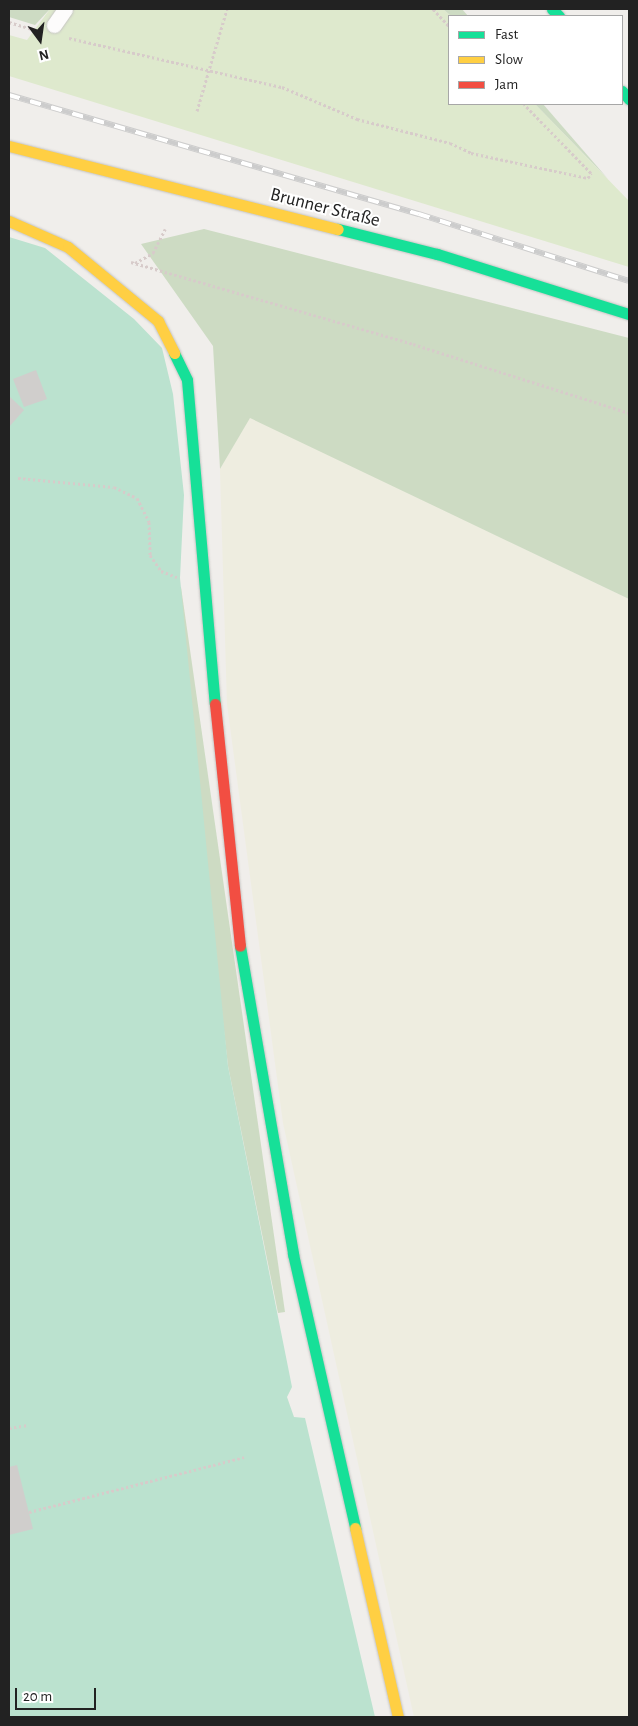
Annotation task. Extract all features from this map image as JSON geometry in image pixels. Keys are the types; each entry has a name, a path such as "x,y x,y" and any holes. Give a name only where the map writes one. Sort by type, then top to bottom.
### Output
{"main road":[{"name":"Brunner Straße","path":"9,146 437,254 629,314"},
{"path":"9,221 68,247 158,321 187,380 232,897 293,1254 398,1717"}],"lane":[{"path":"54,25 65,9"}],"path":[{"path":"197,110 227,9"},
{"path":"433,9 448,25"},
{"path":"66,38 208,72 282,86 358,119 450,143 471,153 588,178 592,173 525,105"},
{"path":"134,263 152,253 165,229"},
{"path":"124,260 414,344 629,413"},
{"path":"18,478 114,487 137,498 149,522 150,555 161,571 180,578 205,578"},
{"path":"9,1428 28,1425"},
{"path":"29,1512 244,1457"}],"shaded area":[{"path":"250,417 629,599 629,1717 414,1717 283,1123 227,704 220,469"}],"green space":[{"path":"9,9 50,9 35,25 9,17"},
{"path":"50,9 443,9 450,15 448,15 448,105 536,105 629,201 629,267 9,76 9,35 27,40"},
{"path":"443,9 462,9 467,15 450,15"},
{"path":"536,105 544,105 608,179"},
{"path":"204,229 629,338 629,599 250,418 220,469 213,346 141,244"},
{"path":"9,237 45,248 134,319 162,348 173,394 184,495 180,578 228,1066 292,1387 287,1397 294,1417 305,1418 375,1717 9,1717"},
{"path":"181,587 285,1312 278,1313 228,1066 174,588"}],"building":[{"path":"36,370 47,399 24,407 13,379"},
{"path":"9,396 24,410 9,427"},
{"path":"17,1465 33,1529 9,1535 9,1467"}],"railway":[{"path":"9,95 419,214 629,281"}],"traffic: fast":[{"path":"552,9 558,15"},
{"path":"623,92 629,99"},
{"path":"338,229 437,254 629,314"},
{"path":"174,353 187,380 215,704"},
{"path":"240,946 293,1254 355,1528"}],"traffic: slow":[{"path":"9,146 338,229"},
{"path":"9,221 68,247 158,321 174,353"},
{"path":"355,1528 398,1717"}],"traffic: jam":[{"path":"215,704 240,946"}]}
